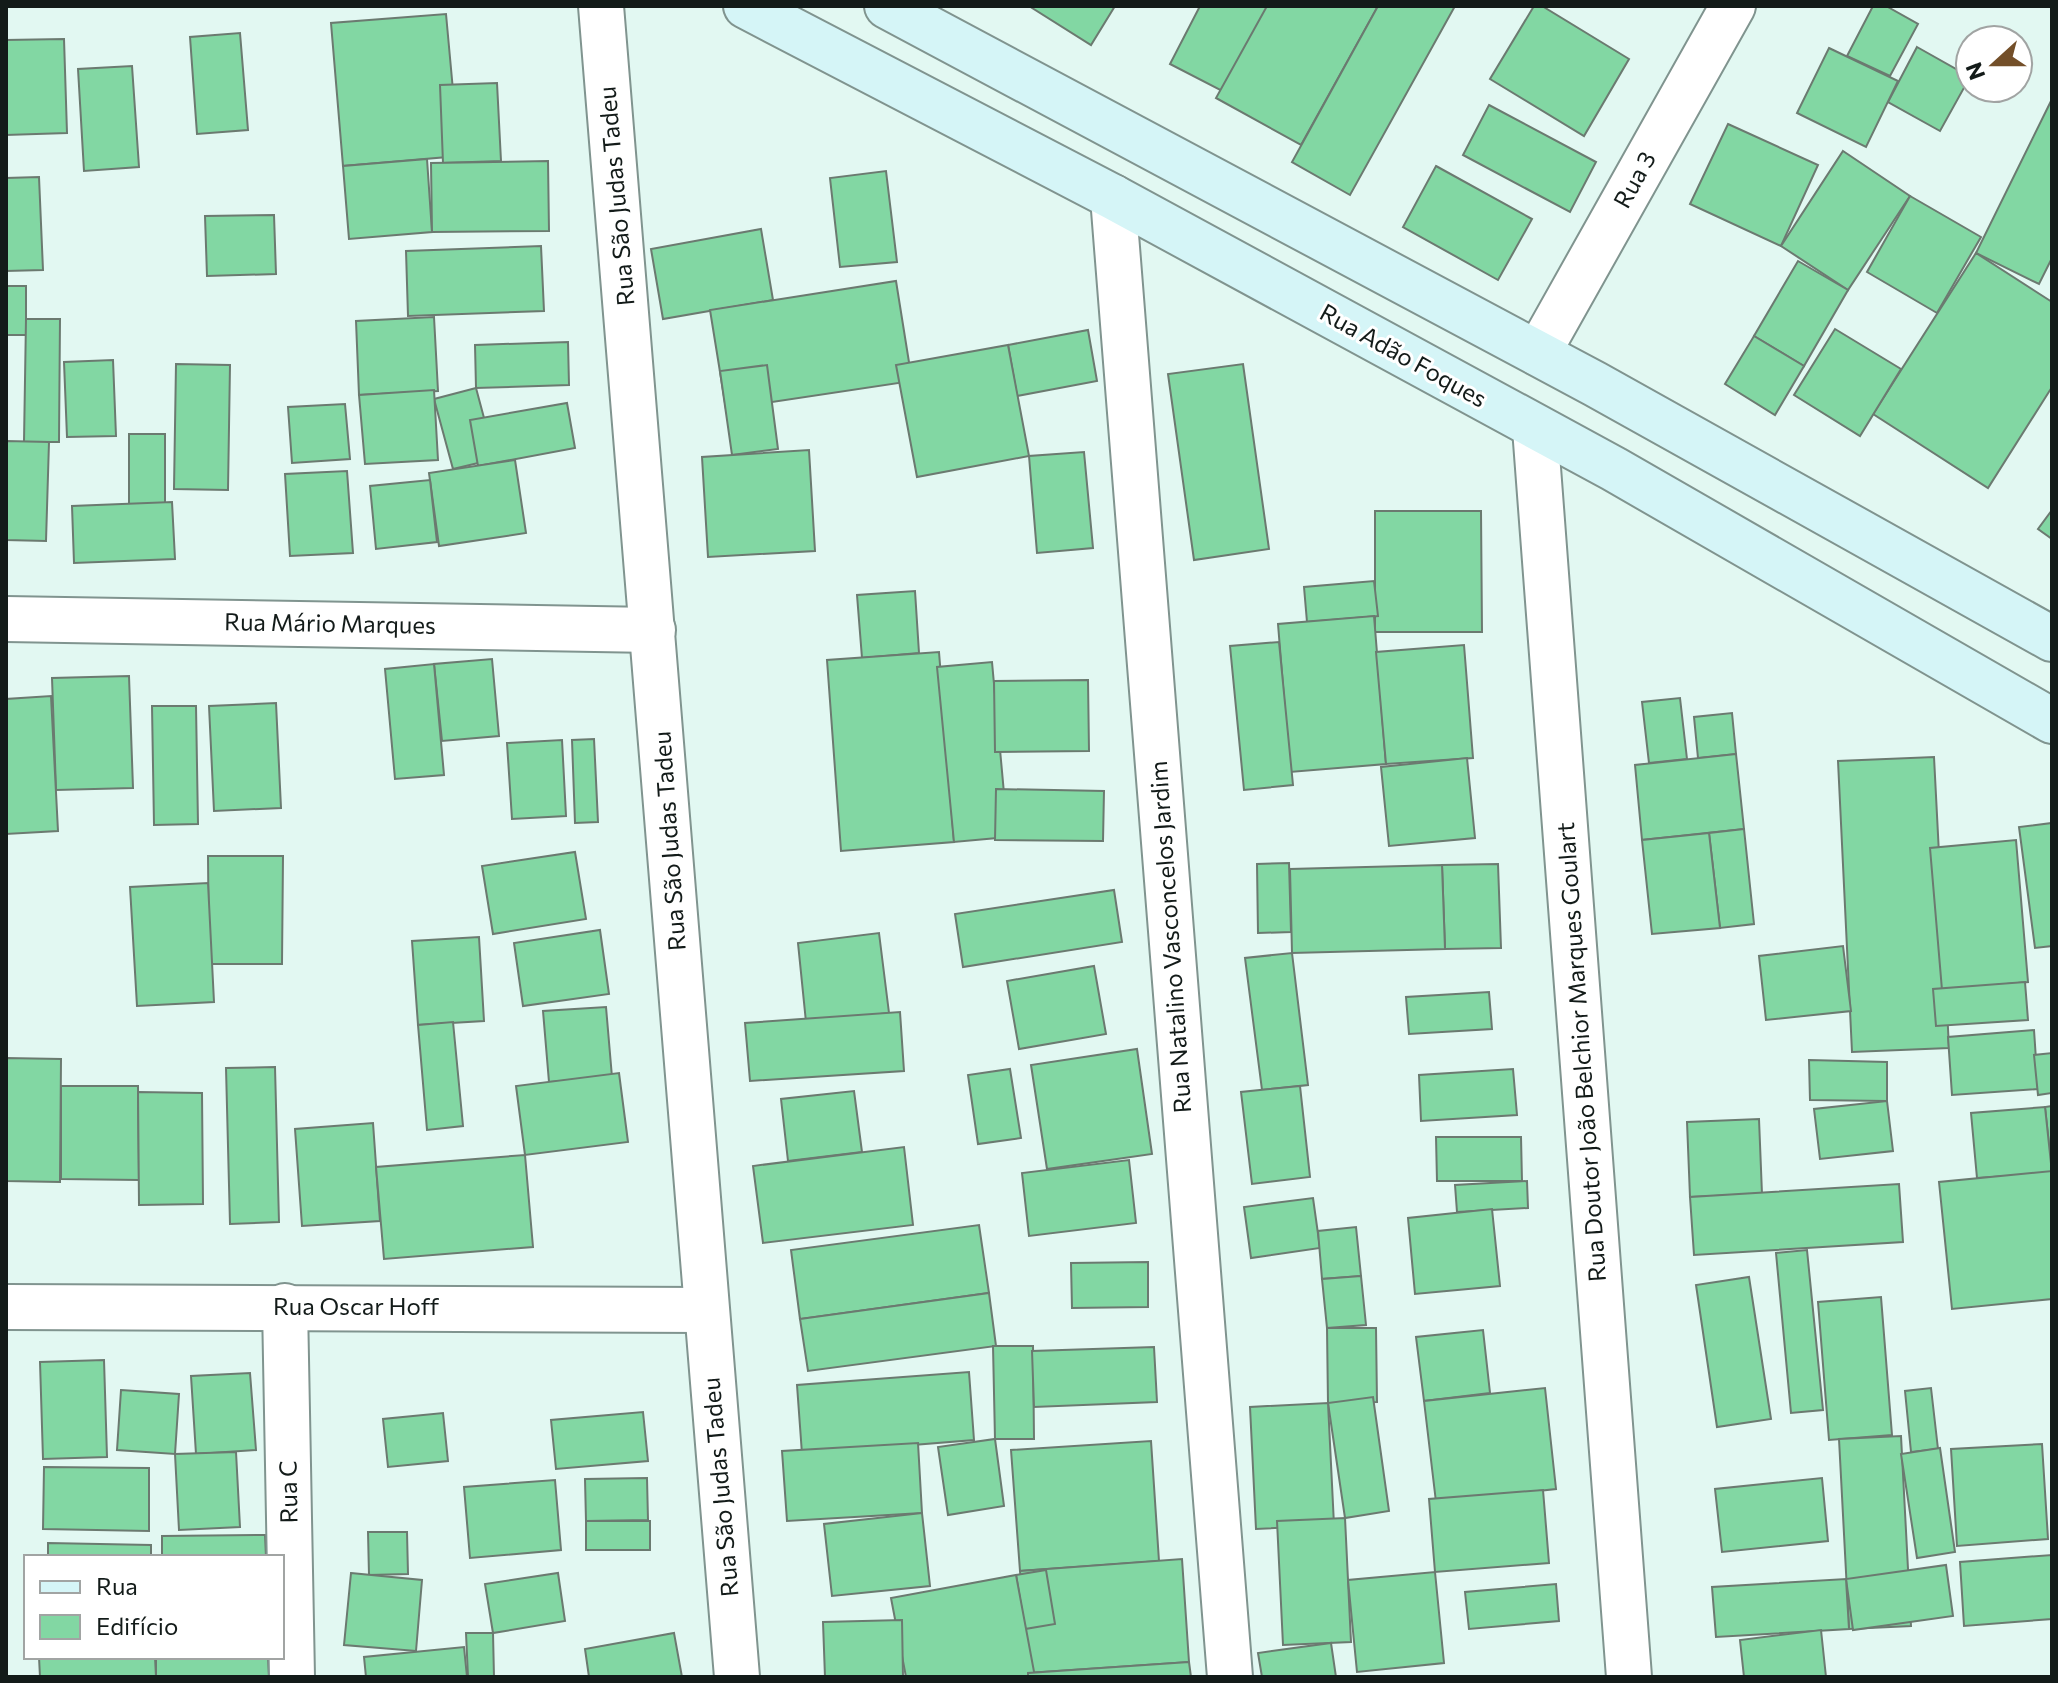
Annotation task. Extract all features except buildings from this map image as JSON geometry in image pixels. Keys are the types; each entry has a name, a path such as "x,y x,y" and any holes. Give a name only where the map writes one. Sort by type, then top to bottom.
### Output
{"main road":[{"name":"Rua Adão Foques","path":"746,6 1113,197 1627,477 2052,721"},
{"path":"887,6 1538,353 2052,639"}],"street":[{"name":"Rua São Judas Tadeu","path":"601,6 737,1677"},
{"name":"Rua 3","path":"1538,353 1733,6"},
{"name":"Rua Natalino Vasconcelos Jardim","path":"1113,197 1230,1677"},
{"name":"Rua Doutor João Belchior Marques Goulart","path":"1535,428 1629,1677"},
{"name":"Rua Mário Marques","path":"6,619 653,630"},
{"name":"Rua C","path":"285,1306 292,1677"},
{"name":"Rua Oscar Hoff","path":"6,1307 706,1310"}]}
